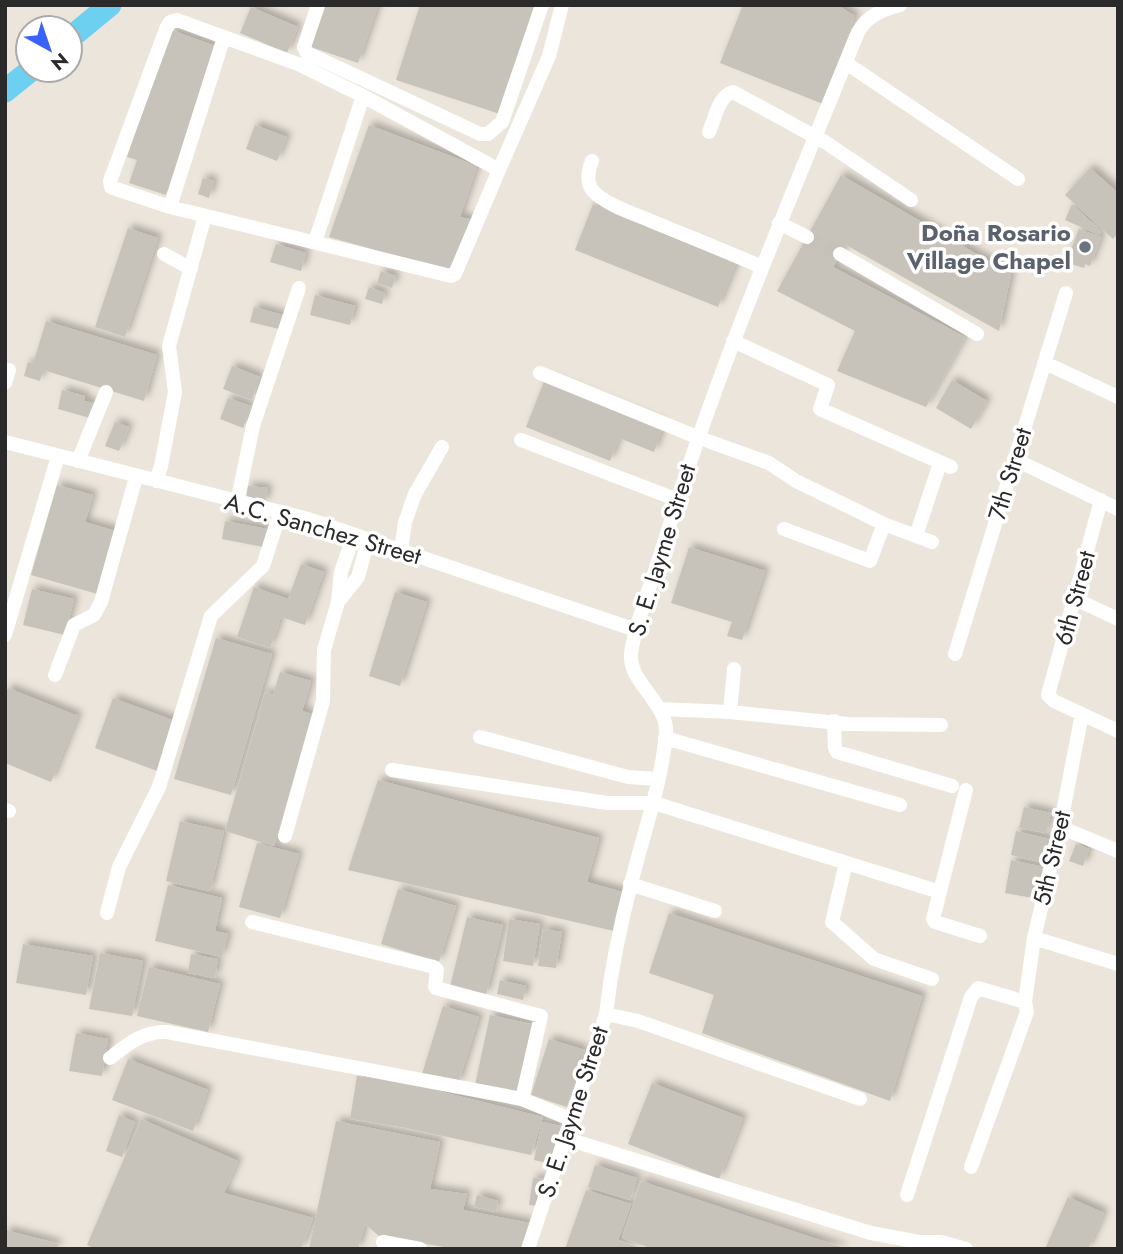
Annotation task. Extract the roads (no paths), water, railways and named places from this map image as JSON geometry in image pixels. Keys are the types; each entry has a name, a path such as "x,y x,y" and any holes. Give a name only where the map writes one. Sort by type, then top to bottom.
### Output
{"street":[{"path":"318,5 304,47 307,53 480,134 488,134 502,122 542,5"},
{"path":"499,170 298,64 177,20 170,22 166,29 110,181 111,187 170,207 453,276 550,57 562,5"},
{"name":"S. E. Jayme Street","path":"528,1249 606,1014 609,985 630,884 654,803 666,737 667,731 660,709 632,668 631,655 636,630 697,437 779,223 846,63 863,23 883,10 900,5"},
{"path":"170,207 224,37"},
{"path":"846,63 1018,179"},
{"path":"709,132 722,99 733,92 816,136 911,200"},
{"path":"315,242 363,96"},
{"path":"592,161 588,170 589,180 591,189 598,196 627,211 762,267"},
{"path":"156,481 175,392 169,346 205,216"},
{"path":"779,223 807,237"},
{"path":"164,254 191,269"},
{"path":"840,254 977,334"},
{"path":"237,503 253,426 299,288"},
{"name":"7th Street","path":"955,654 1066,293"},
{"path":"733,341 828,384 820,410 946,465 916,536"},
{"path":"1045,363 1118,397"},
{"path":"540,373 697,437 769,463 796,481 884,524 932,542"},
{"path":"78,461 106,392"},
{"path":"521,440 678,500"},
{"name":"A.C. Sanchez Street","path":"5,442 308,519 636,630"},
{"path":"401,551 405,522 415,494 442,447"},
{"path":"6,633 58,456"},
{"path":"1014,459 1118,509"},
{"path":"55,675 74,625 94,615 101,602 136,477"},
{"name":"6th Street","path":"1082,714 1054,701 1048,695 1101,500"},
{"path":"107,914 119,867 159,787 211,616 263,566 280,513"},
{"path":"784,529 870,561 884,524"},
{"path":"285,836 323,701 324,650 338,602 358,577 361,537"},
{"path":"1075,599 1118,619"},
{"path":"730,712 734,669"},
{"path":"660,709 730,712 834,722 941,725"},
{"path":"1082,714 1118,731"},
{"name":"5th Street","path":"971,1167 1027,1012 1025,1002 1034,938 1060,827 1082,714"},
{"path":"834,722 837,752 959,788 934,921 980,936"},
{"path":"480,737 628,778 658,779"},
{"path":"666,737 900,805"},
{"path":"392,770 607,803 654,803 940,892"},
{"path":"1060,827 1118,851"},
{"path":"846,863 832,922 874,959 932,979"},
{"path":"630,884 715,911"},
{"path":"253,922 434,967 437,970 436,988 547,1016 522,1099"},
{"path":"1034,938 1118,964"},
{"path":"907,1195 971,996 978,988 1025,1002"},
{"path":"606,1014 638,1021 860,1098"},
{"path":"110,1058 141,1036 152,1032 167,1032 522,1099 570,1119"},
{"path":"564,1138 871,1233 919,1242 941,1242 966,1249"},
{"path":"383,1242 420,1249"}],"waterway":[{"path":"84,26 110,5"},
{"path":"5,91 14,84"}],"tunnel":[{"path":"807,237 840,254"}],"place":[{"name":"Doña Rosario Village Chapel","path":"1085,247"}]}
